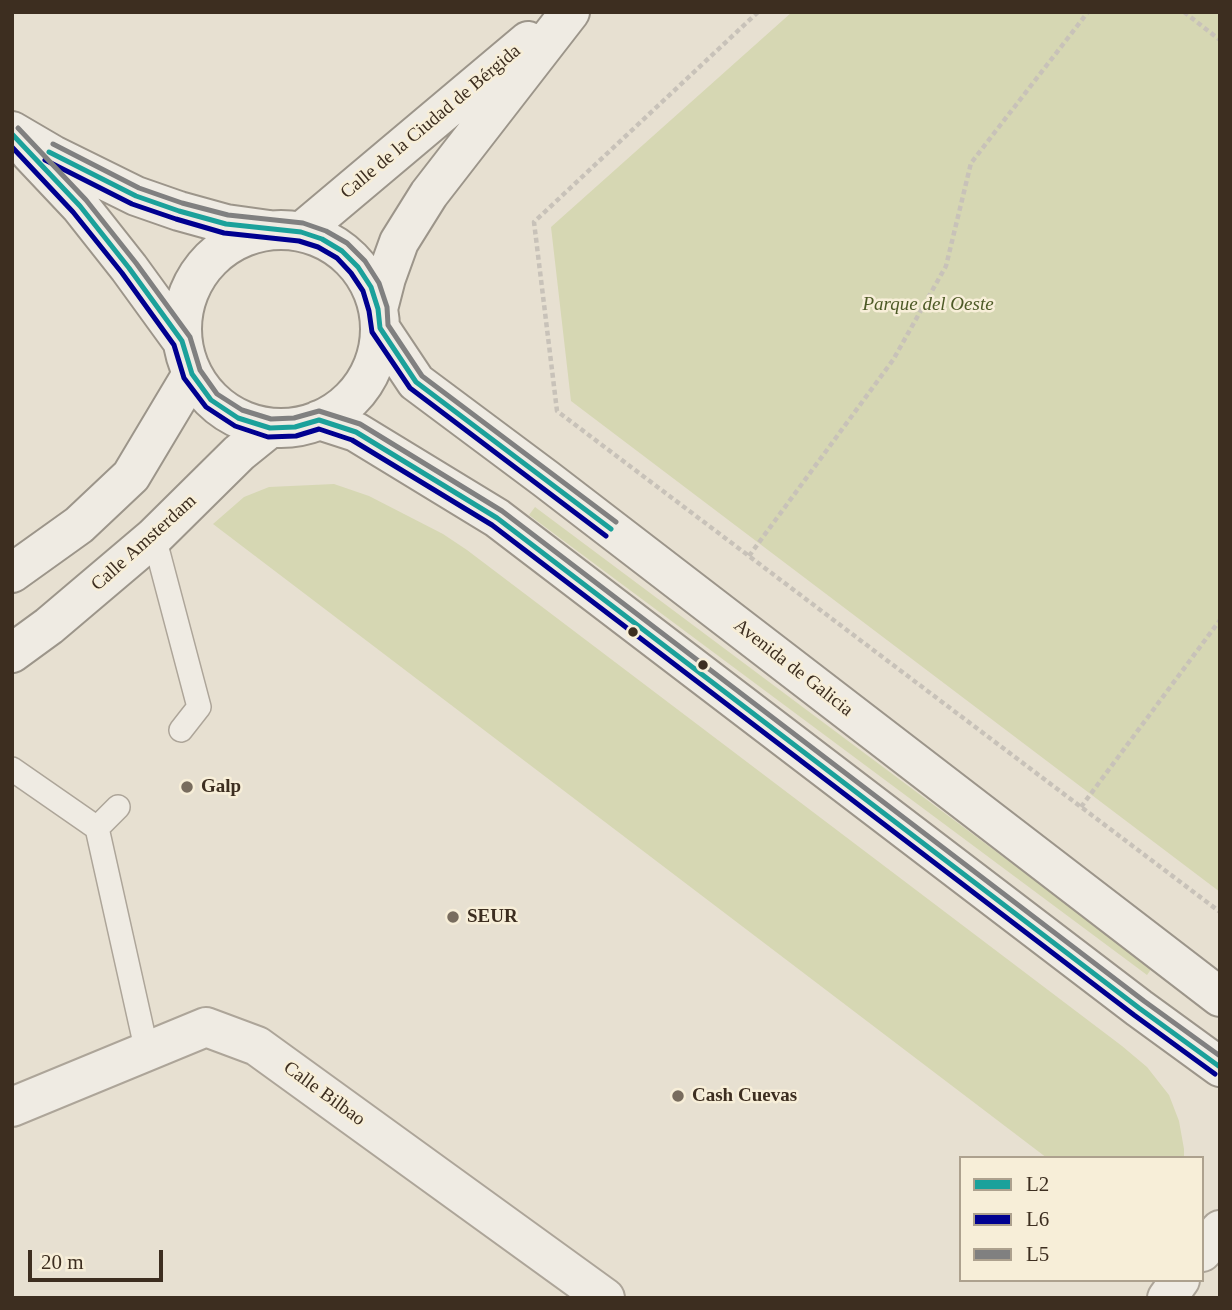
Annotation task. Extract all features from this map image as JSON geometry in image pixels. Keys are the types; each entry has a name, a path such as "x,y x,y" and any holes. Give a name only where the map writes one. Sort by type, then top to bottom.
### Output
{"main road":[{"name":"Calle de la Ciudad de Bérgida","path":"286,231 562,12"},
{"name":"Calle de la Ciudad de Bérgida","path":"379,318 386,278 399,242 429,194 570,12"},
{"path":"12,132 136,196 226,224 286,231 322,239 342,251 359,267 371,287 379,318 376,356 364,383 345,405 319,420 295,427 270,428 238,418 211,400 129,268 80,206 12,132"},
{"path":"12,573 79,525 131,476 187,358 183,307 197,275 217,253 242,238 286,231"},
{"name":"Avenida de Galicia","path":"379,318 416,382 1220,997"},
{"path":"319,420 356,432 497,518 1220,1067"},
{"name":"Calle Amsterdam","path":"12,653 49,626 154,537 239,453 270,428"},
{"name":"Calle Bilbao","path":"12,1107 206,1027 257,1046 605,1298"},
{"path":"1204,1250 1220,1230"},
{"path":"1167,1298 1179,1282"}],"lane":[{"path":"154,537 199,708 181,730"},
{"path":"12,769 96,828 147,1052"},
{"path":"96,828 118,807"}],"path":[{"path":"758,12 534,222 557,411 1220,912"},
{"path":"749,556 893,360 913,325 946,266 971,163 1088,12"},
{"path":"1184,12 1220,40"},
{"path":"1081,807 1220,620"}],"green space":[{"name":"Parque del Oeste","path":"792,12 1220,12 1220,892 571,401 551,227"},
{"path":"334,484 369,496 443,534 467,550 1147,1067 1169,1095 1179,1121 1184,1156 1044,1156 213,524 244,497 269,487"},
{"path":"535,507 1152,968 1147,975 529,515"}],"transit line":[{"name":"L5","path":"18,128 86,200 136,263 190,337 200,370 217,394 242,410 271,419 294,418 319,411 360,424 502,511 1144,1001 1220,1056"},
{"name":"L2","path":"12,134 80,206 129,268 182,341 192,374 211,400 238,418 270,428 295,427 319,420 356,432 497,518 1220,1067"},
{"name":"L5","path":"53,144 139,188 182,203 228,215 303,223 326,231 347,243 365,261 379,283 387,307 388,325 422,376 616,522"},
{"name":"L6","path":"12,147 73,212 122,273 174,345 184,378 206,407 235,426 268,437 296,436 319,429 352,440 492,525 1215,1074"},
{"name":"L2","path":"49,152 136,196 179,211 226,224 301,232 322,239 342,251 358,267 371,287 378,309 380,328 416,382 611,529"},
{"name":"L6","path":"45,160 132,204 176,219 224,233 299,241 318,247 337,258 363,291 372,332 410,388 606,536"}],"place":[{"name":"Galp","path":"187,787"},
{"name":"SEUR","path":"453,917"},
{"name":"Cash Cuevas","path":"678,1096"}]}
